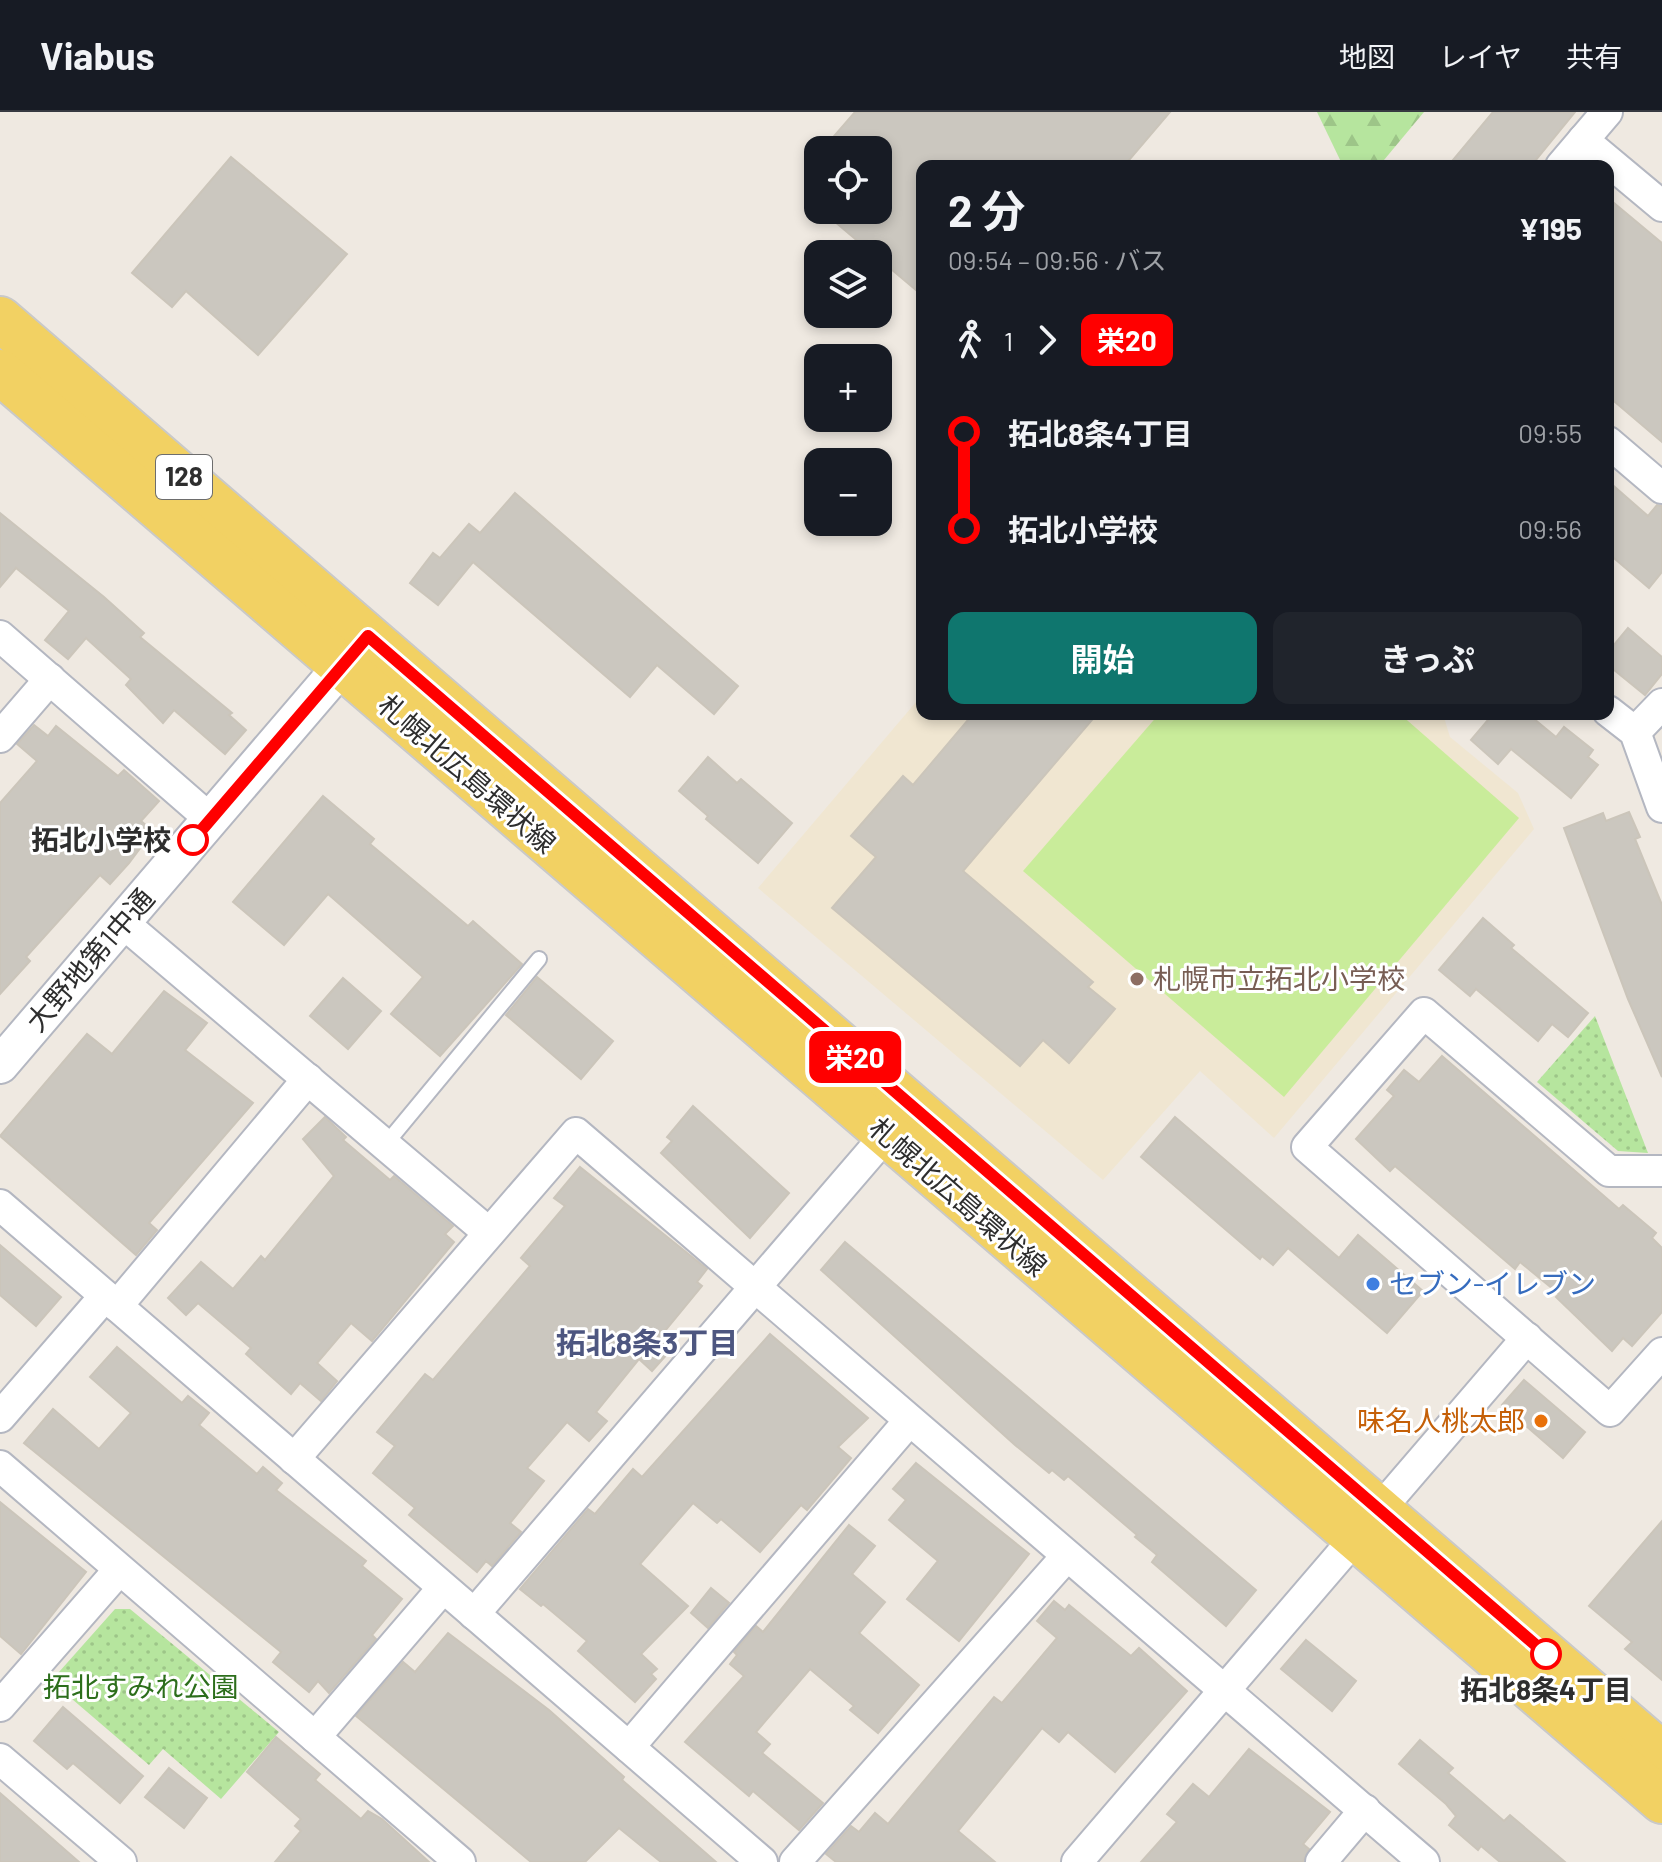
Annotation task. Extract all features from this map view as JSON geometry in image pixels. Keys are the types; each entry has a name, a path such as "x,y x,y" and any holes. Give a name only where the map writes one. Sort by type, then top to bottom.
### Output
{"main road":[{"name":"札幌北広島環状線","path":"0,319 355,651 886,1135 1366,1523 1662,1754"},
{"name":"札幌北広島環状線","path":"0,372 355,651 1366,1523 1662,1801"}],"street":[{"path":"1566,160 1607,112"},
{"path":"1583,140 1607,160"},
{"path":"1614,166 1662,206"},
{"path":"1614,447 1662,488"},
{"path":"0,636 210,819"},
{"name":"大野地第1中通","path":"0,1065 355,651"},
{"path":"0,737 50,679"},
{"path":"1635,732 1662,704"},
{"path":"1614,716 1635,732 1662,807"},
{"path":"122,922 489,1233"},
{"path":"1662,1171 1609,1171 1424,1013 1307,1147 1610,1411 1662,1353"},
{"path":"0,1417 111,1301 308,1079"},
{"path":"294,1459 576,1133 1424,1862"},
{"path":"474,1614 886,1135"},
{"path":"0,1205 762,1862"},
{"path":"1077,1862 1527,1338"},
{"path":"629,1747 909,1421"},
{"path":"0,1466 460,1862"},
{"path":"795,1862 1066,1557"},
{"path":"0,1706 119,1570"},
{"path":"315,1737 443,1588"},
{"path":"0,1759 121,1862"},
{"path":"1321,1862 1365,1810"}],"lane":[{"path":"385,1145 539,959"}],"shaded area":[{"name":"札幌市立拓北小学校","path":"916,702 916,720 1445,720 1450,737 1518,793 1534,829 1274,1138 1200,1071 1103,1180 758,888"}],"green space":[{"path":"1317,112 1424,112 1384,160 1340,160"},
{"path":"1154,720 1407,720 1519,818 1284,1097 1023,871"},
{"path":"1595,1016 1648,1153 1618,1151 1537,1082"},
{"name":"拓北すみれ公園","path":"115,1609 130,1609 279,1732 221,1799 163,1749 149,1765 51,1681"}],"building":[{"path":"855,112 1170,112 1129,160 916,160 916,290 892,270 892,240 856,240 838,224 892,224 892,136 834,136"},
{"path":"1493,112 1575,112 1536,160 1453,160"},
{"path":"231,157 347,254 258,355 186,291 172,307 132,273"},
{"path":"1614,203 1662,243 1662,442 1614,401"},
{"path":"1614,486 1648,516 1657,505 1662,506 1662,572 1649,588 1614,558"},
{"path":"515,493 738,686 714,714 657,665 630,697 473,562 438,605 410,583 433,553 440,558 469,524 480,533"},
{"path":"0,513 104,597 144,633 140,637 232,713 229,715 246,730 225,754 174,710 163,723 126,685 131,679 86,638 68,659 45,640 69,611 16,568 0,587"},
{"path":"1628,628 1662,657 1662,674 1645,695 1614,670 1614,645"},
{"path":"968,720 1092,720 963,871 1093,982 1088,987 1115,1009 1069,1063 1043,1040 1020,1066 832,908 876,857 851,836 903,776 913,785"},
{"path":"1488,720 1535,720 1556,737 1564,727 1593,750 1588,757 1598,765 1571,798 1511,749 1498,764 1471,740"},
{"path":"34,725 48,736 56,726 118,776 124,770 159,801 141,821 153,831 129,863 110,884 100,875 26,957 30,961 0,994 0,803 37,761 17,744"},
{"path":"708,757 737,783 741,779 792,823 758,863 706,819 708,816 679,791"},
{"path":"323,796 374,839 370,844 468,926 473,921 522,964 440,1056 391,1014 423,977 328,894 284,945 233,902"},
{"path":"1629,812 1640,837 1635,839 1662,905 1662,1077 1628,999 1564,828 1603,813 1606,821"},
{"path":"1483,918 1514,945 1511,948 1588,1013 1568,1037 1552,1024 1538,1041 1476,989 1470,996 1439,970"},
{"path":"537,977 613,1041 581,1079 506,1015"},
{"path":"343,978 381,1011 348,1049 310,1016"},
{"path":"164,991 207,1023 185,1050 253,1103 149,1223 157,1230 136,1255 0,1136 87,1034 112,1054"},
{"path":"1442,1056 1619,1209 1623,1205 1656,1233 1652,1238 1662,1248 1662,1312 1632,1346 1623,1338 1612,1351 1556,1297 1559,1294 1520,1262 1515,1269 1395,1166 1390,1171 1356,1139 1394,1096 1387,1090 1404,1070 1419,1082"},
{"path":"693,1106 789,1193 750,1238 661,1153 672,1141 667,1137"},
{"path":"325,1117 346,1137 343,1140 390,1180 394,1176 453,1226 445,1234 454,1242 372,1341 351,1323 317,1363 337,1381 321,1401 300,1383 291,1394 246,1354 251,1348 198,1303 186,1315 168,1298 201,1262 233,1289 261,1256 265,1260 334,1176 303,1139"},
{"path":"1175,1117 1339,1258 1358,1235 1423,1291 1387,1333 1288,1248 1273,1265 1262,1256 1260,1259 1141,1157"},
{"path":"580,1167 707,1269 697,1282 702,1286 664,1332 677,1343 652,1371 639,1359 596,1412 607,1421 589,1441 567,1422 527,1468 544,1481 510,1523 521,1532 492,1566 486,1561 477,1572 409,1515 415,1508 373,1473 395,1446 377,1432 425,1374 433,1380 530,1266 521,1258 565,1206 554,1198"},
{"path":"845,1242 1256,1590 1226,1626 1152,1562 1157,1555 1135,1537 1137,1535 1068,1476 1064,1480 1052,1470 1049,1473 1015,1445 821,1270"},
{"path":"0,1245 61,1297 36,1326 0,1295"},
{"path":"770,1334 868,1418 838,1447 851,1458 807,1510 801,1505 760,1552 721,1519 717,1523 693,1503 640,1564 688,1606 641,1654 657,1669 651,1674 656,1679 635,1702 578,1651 587,1641 520,1589 588,1509 595,1514 633,1469 642,1477"},
{"path":"117,1347 182,1403 188,1396 209,1413 199,1425 257,1474 263,1467 282,1483 276,1490 366,1561 362,1566 402,1599 372,1635 376,1639 329,1693 318,1681 309,1692 273,1662 281,1652 24,1443 53,1409 99,1449 131,1413 90,1377"},
{"path":"1524,1380 1585,1432 1563,1458 1502,1405"},
{"path":"916,1463 1029,1554 959,1641 907,1599 938,1561 889,1520 906,1500 893,1489"},
{"path":"0,1502 86,1572 21,1654 0,1636"},
{"path":"1662,1521 1662,1680 1625,1649 1632,1642 1589,1606"},
{"path":"849,1525 875,1546 852,1574 885,1602 859,1633 919,1685 878,1733 850,1710 854,1706 810,1669 756,1732 770,1744 762,1753 823,1803 799,1830 753,1791 749,1796 685,1742 744,1676 730,1664 737,1655 734,1652 756,1626 763,1632"},
{"path":"711,1588 729,1603 708,1628 691,1613"},
{"path":"1054,1601 1065,1610 1069,1605 1131,1656 1139,1648 1187,1691 1115,1772 1068,1732 1059,1742 1042,1728 958,1831 995,1862 836,1862 826,1854 851,1826 859,1832 875,1813 888,1824 994,1697 1002,1703 1057,1638 1037,1621"},
{"path":"448,1633 549,1710 624,1777 622,1780 716,1862 661,1862 619,1828 585,1862 531,1862 356,1716 403,1662 415,1672"},
{"path":"1306,1640 1356,1681 1332,1711 1281,1669"},
{"path":"63,1707 143,1776 120,1803 73,1763 67,1769 34,1741"},
{"path":"276,1737 320,1774 315,1780 361,1819 368,1811 382,1819 429,1862 275,1862 301,1831 295,1826 301,1819 247,1772"},
{"path":"1420,1740 1453,1768 1448,1773 1504,1821 1510,1815 1565,1862 1500,1862 1481,1846 1478,1850 1449,1825 1456,1816 1446,1804 1399,1764"},
{"path":"1249,1749 1330,1812 1303,1844 1309,1849 1303,1862 1141,1862 1177,1822 1167,1814 1193,1784 1209,1797"},
{"path":"169,1768 207,1798 184,1828 145,1797"},
{"path":"0,1793 79,1862 0,1862"}],"bus line":[{"name":"栄20","path":"193,840 368,636 1546,1654"}],"place":[{"name":"拓北小学校","path":"193,840"},
{"name":"札幌市立拓北小学校","path":"1137,979"},
{"name":"セブン-イレブン","path":"1373,1284"},
{"name":"味名人桃太郎","path":"1541,1421"},
{"name":"拓北8条4丁目","path":"1546,1654"}],"district":[{"name":"拓北8条3丁目","path":"647,1344"}]}
